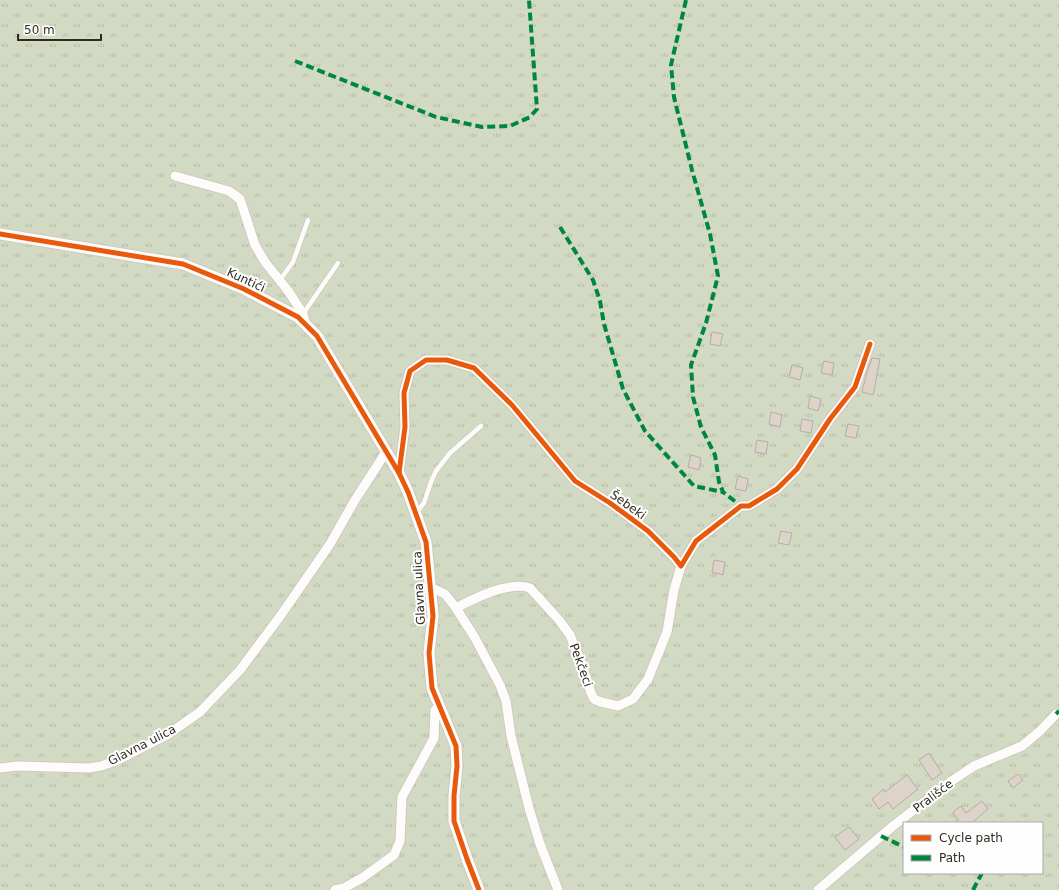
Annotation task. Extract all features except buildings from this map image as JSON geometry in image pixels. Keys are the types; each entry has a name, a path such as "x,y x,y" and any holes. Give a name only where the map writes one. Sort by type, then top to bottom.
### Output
{"street":[{"name":"Kuntići","path":"175,176 229,191 240,199 255,245 265,262 289,292 304,320 317,336 399,473"},
{"name":"Kuntići","path":"0,234 183,264 244,289 304,320"},
{"path":"681,566 696,541 741,506 750,506 777,489 797,469 830,419 855,387 870,344"},
{"name":"Šebeki","path":"399,473 405,427 404,393 410,371 426,360 447,360 474,368 512,405 575,481 610,503 648,531 681,566"},
{"name":"Glavna ulica","path":"0,768 17,766 89,768 101,766 118,760 167,735 200,712 240,670 285,608 330,544 355,500 386,452"},
{"name":"Glavna ulica","path":"399,473 408,492 426,542 433,616 429,653 432,688 456,746 457,766 454,796 454,821 479,890"},
{"name":"Pekčeci","path":"456,608 488,593 514,586 524,586 530,588 559,620 570,635 594,699 618,706 633,699 648,679 667,632 674,590 681,566"},
{"path":"430,587 445,594 456,608 475,638 500,685 506,701 511,736 529,808 540,844 558,890"},
{"path":"336,890 344,888 362,878 394,855 400,841 402,797 434,738 435,710 439,707"},
{"name":"Prališće","path":"818,890 893,826 950,782 974,766 1022,746 1040,731 1056,714"}],"lane":[{"path":"280,280 293,262 308,220"},
{"path":"304,320 338,264"},
{"path":"416,513 424,503 436,471 450,453 481,426"}],"green space":[{"path":"0,0 1059,0 1059,890 0,890"}],"marked path":[{"path":"295,61 436,117 482,127 510,126 530,117 537,109 529,0"},
{"path":"686,0 671,65 674,97 710,234 718,276 706,323 691,365 693,397 701,427 715,455 719,482 723,492 741,506"},
{"path":"560,227 593,280 623,389 645,431 694,486 723,492"},
{"path":"1056,714 1059,711"},
{"path":"881,836 903,847"},
{"path":"973,890 981,874"}],"cycle path":[{"path":"0,234 183,264 244,289 298,317 317,336 399,473 408,492 426,542 433,616 429,653 432,688 456,746 457,766 454,796 454,821 479,890"},
{"path":"399,473 405,427 404,393 410,371 426,360 447,360 474,368 512,405 575,481 610,503 648,531 681,566 696,541 741,506 749,506 777,489 797,469 830,419 855,387 870,344"}]}
